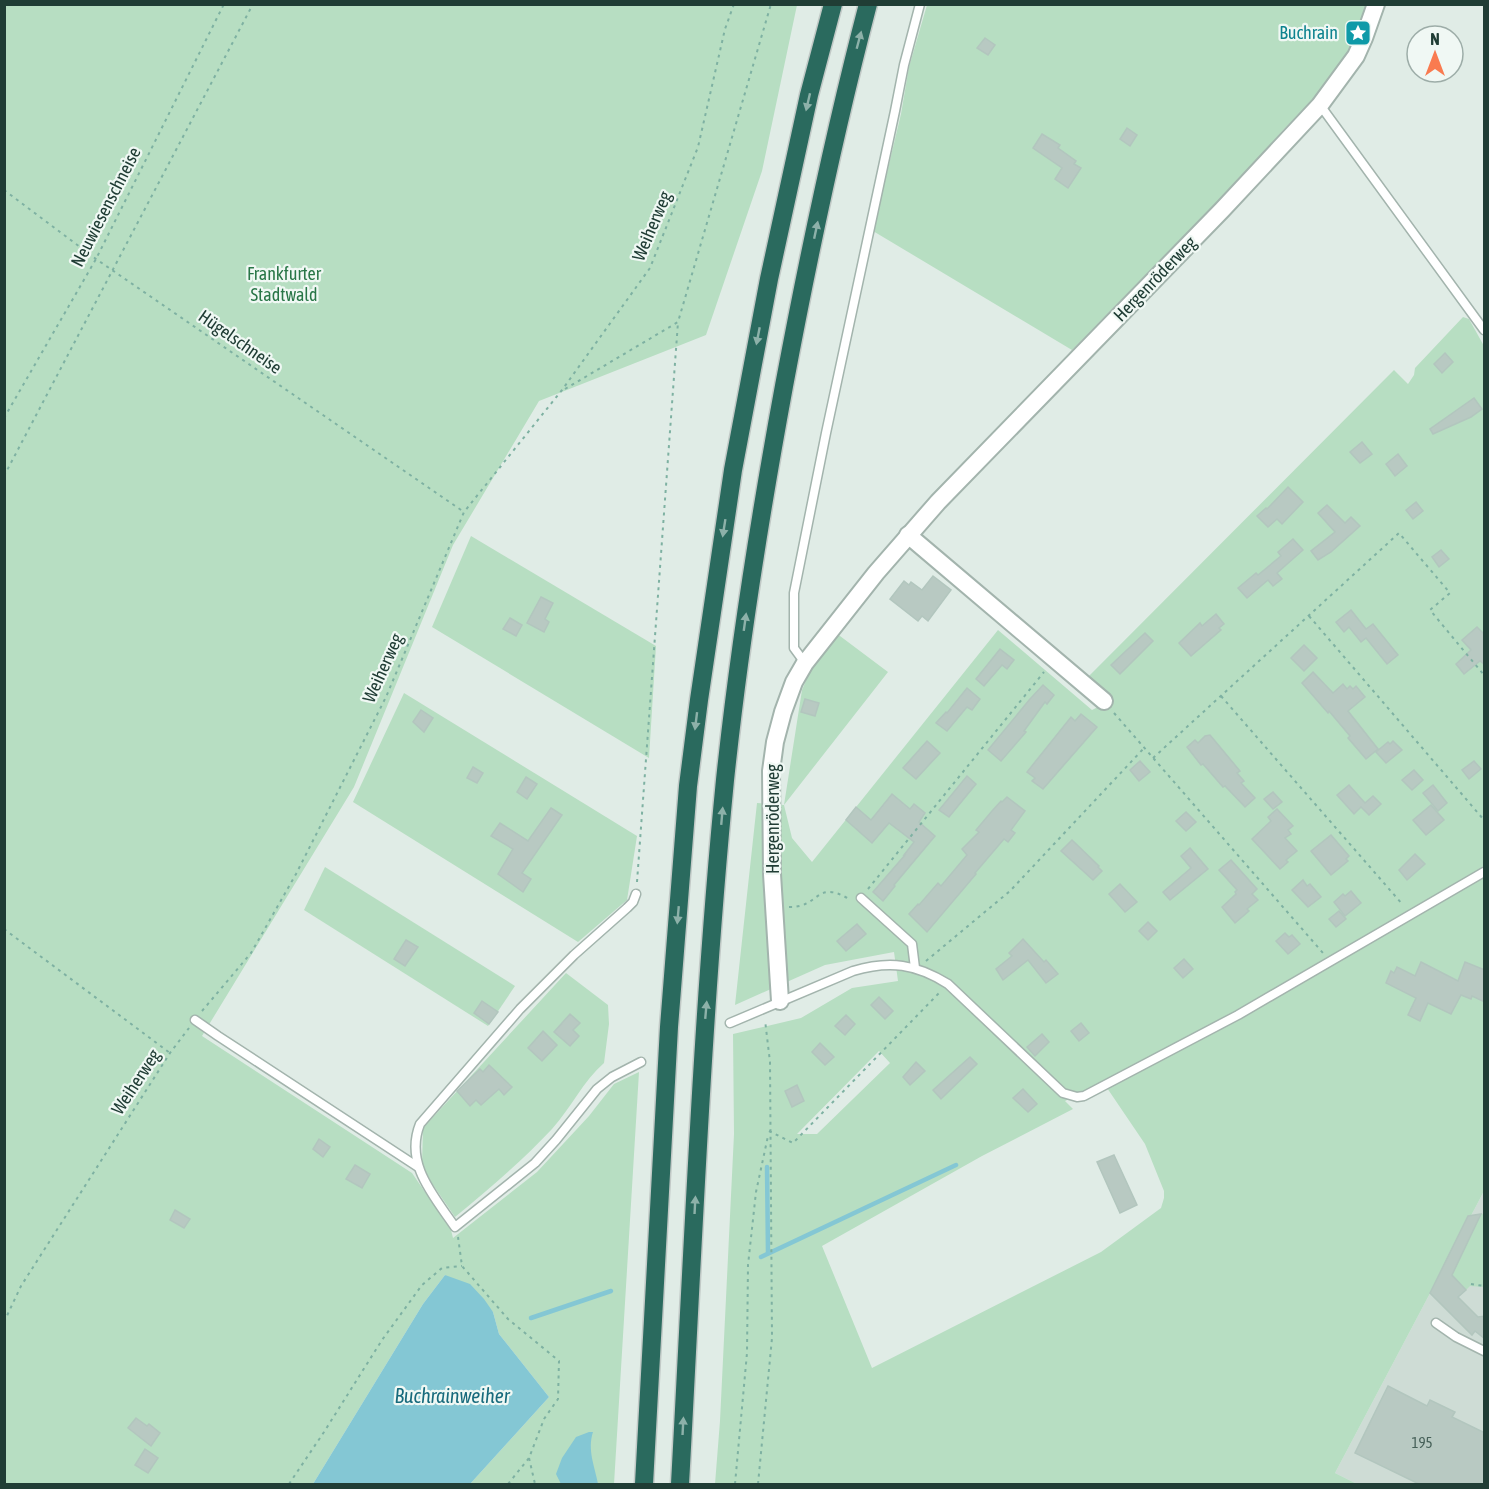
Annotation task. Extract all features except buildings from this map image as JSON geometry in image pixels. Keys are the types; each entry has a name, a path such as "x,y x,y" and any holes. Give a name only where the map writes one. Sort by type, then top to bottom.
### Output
{"highway":[{"path":"644,1485 669,1027 688,786 733,470 768,279 809,95 833,4"},
{"path":"680,1485 704,1032 735,698 767,478 803,287 844,100 868,4"}],"street":[{"name":"Hergenröderweg","path":"780,1001 772,874 771,771 775,742 783,712 794,682 805,663 876,573 938,502 1222,210 1320,105 1356,56 1376,4"},
{"path":"908,535 1104,701"}],"lane":[{"path":"805,663 794,648 794,593 904,65 920,4"},
{"path":"1320,105 1485,330"},
{"path":"730,1023 853,971 881,965 916,968 948,984 1063,1093 1077,1097 1084,1096 1238,1016 1485,872"},
{"path":"636,894 633,902 627,908 574,955 520,1009 420,1124 416,1138 418,1167 427,1186 455,1227 535,1163 603,1083 641,1062"},
{"path":"861,898 912,944 916,968"},
{"path":"195,1020 418,1167"},
{"path":"1436,1323 1456,1337 1485,1351"}],"path":[{"name":"Neuwiesenschneise","path":"4,418 96,260 224,4"},
{"path":"4,476 253,4"},
{"name":"Weiherweg","path":"4,1322 21,1286 170,1053 251,953 296,874 386,697 464,512 562,390 650,268 698,147 725,28 734,4"},
{"path":"636,894 678,322 771,4"},
{"name":"Hügelschneise","path":"4,190 96,260 464,512"},
{"path":"562,390 678,322"},
{"path":"1154,758 1399,533 1450,593 1430,610 1485,675"},
{"path":"1309,616 1485,820"},
{"path":"775,906 804,905 827,891 834,891 853,900 861,898 1055,659"},
{"path":"1221,696 1412,914"},
{"path":"1104,701 1331,962"},
{"path":"916,968 1010,891 1144,747"},
{"path":"4,929 170,1053"},
{"path":"769,1131 793,1143 948,984"},
{"path":"758,1485 772,1338 770,1062 764,1008"},
{"path":"735,1485 747,1353 748,1264 756,1192 769,1131"},
{"path":"455,1227 460,1242 462,1266 507,1319 559,1361 558,1399 544,1419 529,1458 508,1485"},
{"path":"288,1485 382,1340 422,1285 442,1268 462,1266"},
{"path":"1471,1284 1485,1286"},
{"path":"529,1458 534,1485"}],"shaded area":[{"path":"1483,1193 1484,1484 1357,1484 1335,1473"}],"green space":[{"name":"Frankfurter Stadtwald","path":"5,5 797,5 762,171 706,335 539,401 453,545 354,787 202,1036 412,1173 451,1230 453,1238 537,1172 589,1116 614,1084 639,1072 614,1484 470,1484 549,1397 499,1334 493,1312 445,1275 423,1304 313,1484 5,1484"},
{"path":"927,5 1367,5 1338,70 1315,97 1249,169 1072,350 873,231 901,114 909,67"},
{"path":"1463,317 1469,319 1484,346 1484,1193 1335,1473 1357,1484 715,1484 734,1134 733,1034 801,1018 852,988 898,981 894,952 825,965 735,1005 757,803 784,805 792,838 812,862 998,630 1092,710 1100,706 1088,677 1394,370 1408,384 1414,375 1415,368","holes":["879,1051 890,1063 817,1134 797,1134","1103,1082 1145,1144 1164,1191 1161,1208 1101,1252 872,1368 822,1246 982,1156 1073,1109 1065,1101"]},
{"path":"471,536 656,646 649,758 432,627"},
{"path":"836,633 888,672 784,805 802,690 816,657"},
{"path":"404,693 637,836 627,900 578,942 353,802"},
{"path":"325,867 515,986 488,1026 304,910"},
{"path":"566,973 608,1005 609,1024 604,1063 541,1141 455,1217 431,1182 422,1164 423,1128"},
{"path":"1481,1214 1484,1214 1484,1289 1470,1286 1466,1290 1452,1275"}],"water":[{"name":"Buchrainweiher","path":"445,1275 470,1284 484,1299 493,1312 499,1334 549,1397 470,1484 313,1484 423,1304"},
{"path":"593,1432 591,1452 598,1484 561,1484 556,1474 562,1458 576,1437"}],"waterway":[{"path":"761,1257 956,1165"},
{"path":"767,1167 768,1253"},
{"path":"531,1318 611,1291"}],"place":[{"name":"Buchrain","path":"1358,33"}]}
